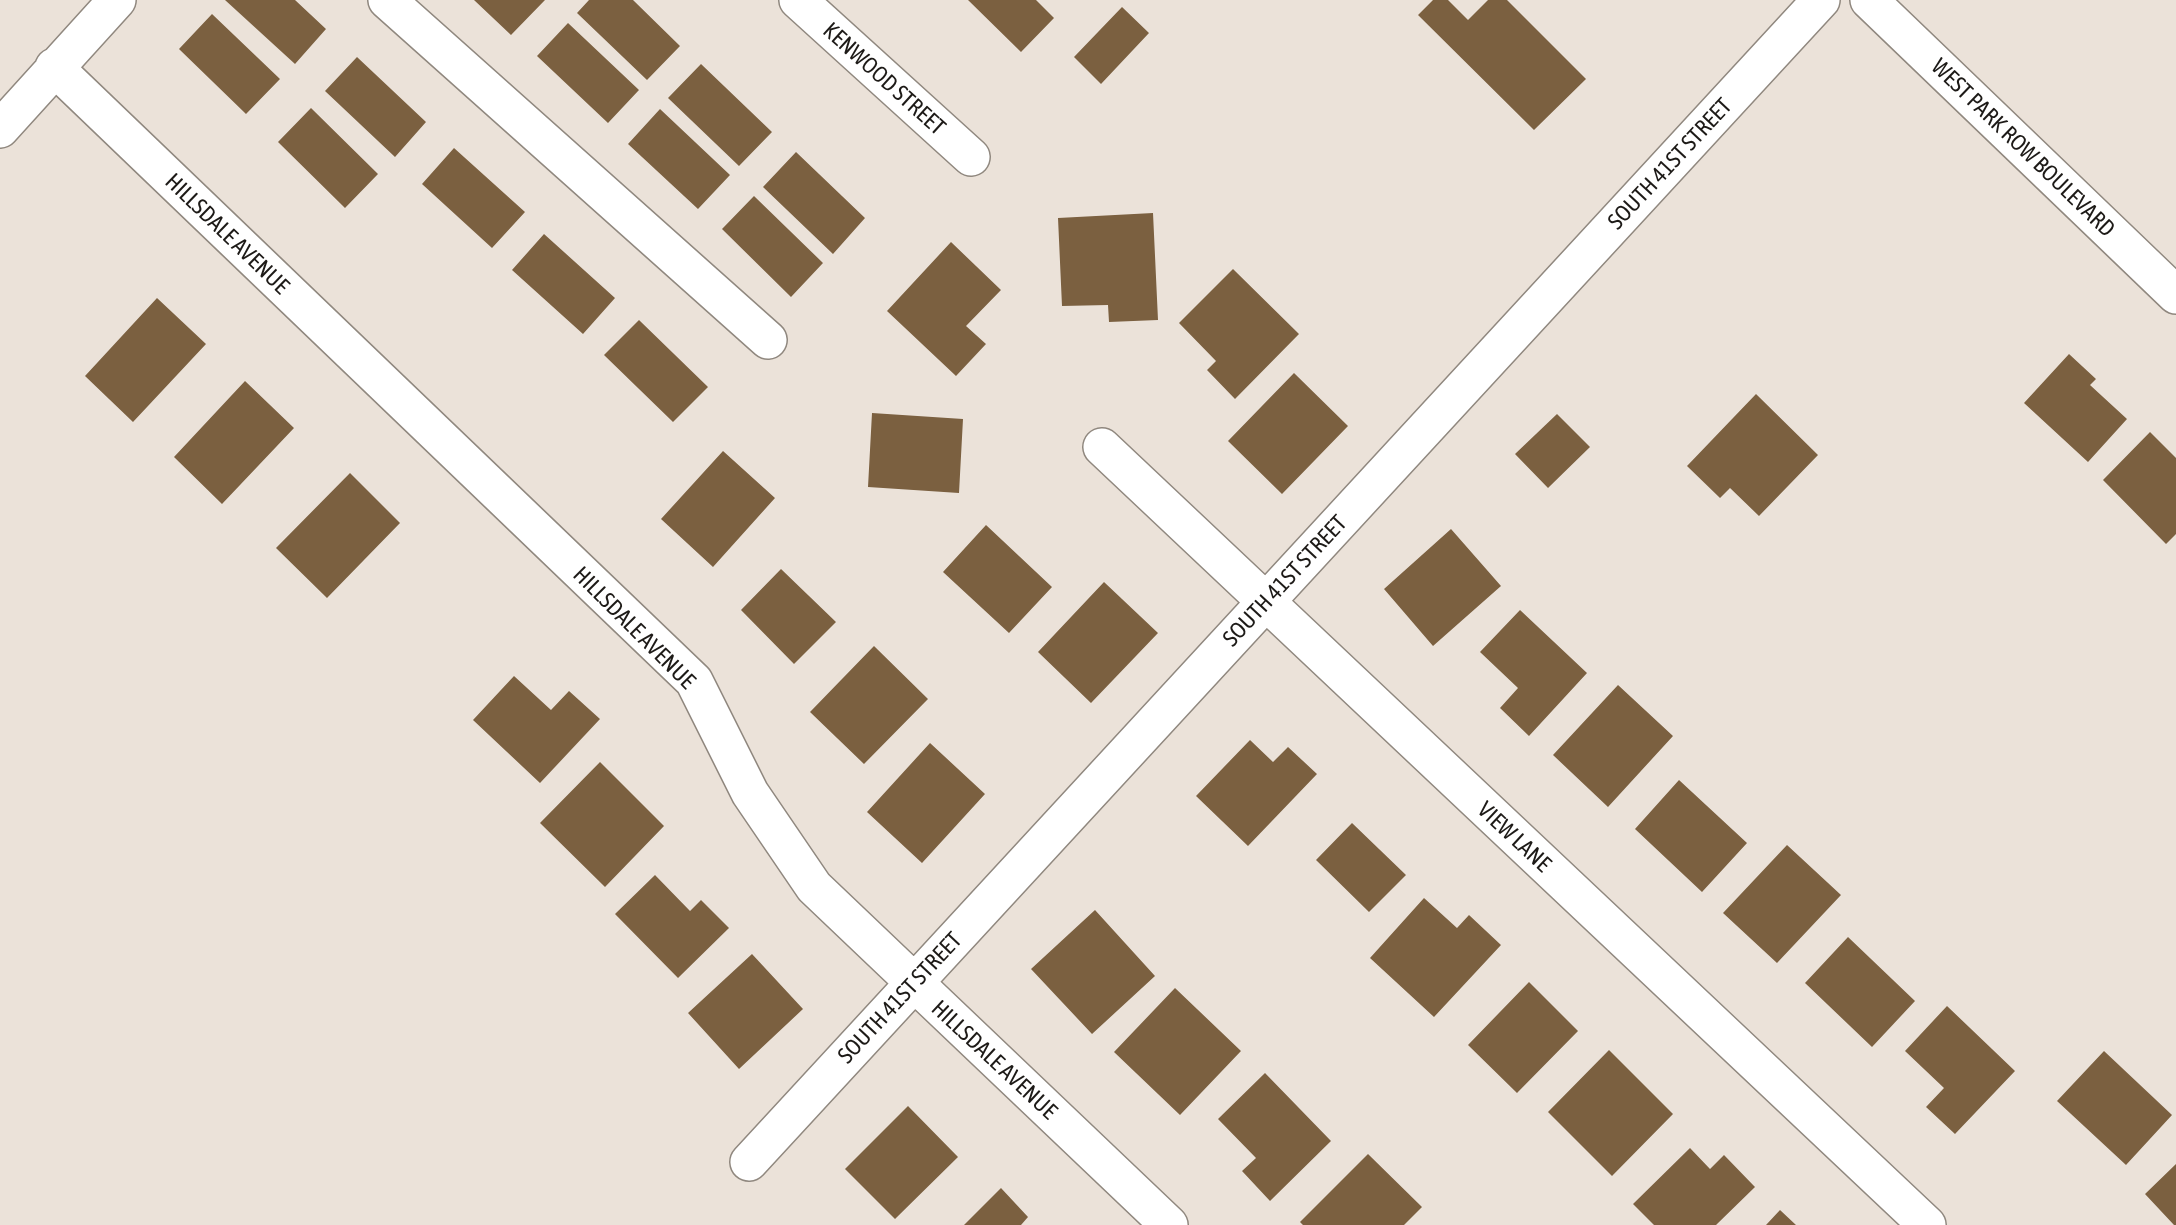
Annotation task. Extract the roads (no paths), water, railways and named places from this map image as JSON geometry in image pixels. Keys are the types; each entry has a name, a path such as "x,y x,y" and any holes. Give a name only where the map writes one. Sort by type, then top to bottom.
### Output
{"street":[{"path":"0,129 117,0"},
{"path":"387,0 768,340"},
{"name":"KENWOOD STREET","path":"798,0 971,157"},
{"name":"SOUTH 41ST STREET","path":"749,1162 1821,0"},
{"name":"WEST PARK ROW BOULEVARD","path":"1869,0 2176,295"},
{"name":"HILLSDALE AVENUE","path":"54,67 694,681 750,793 814,887 1169,1225"},
{"name":"VIEW LANE","path":"1102,447 1927,1225"}]}
